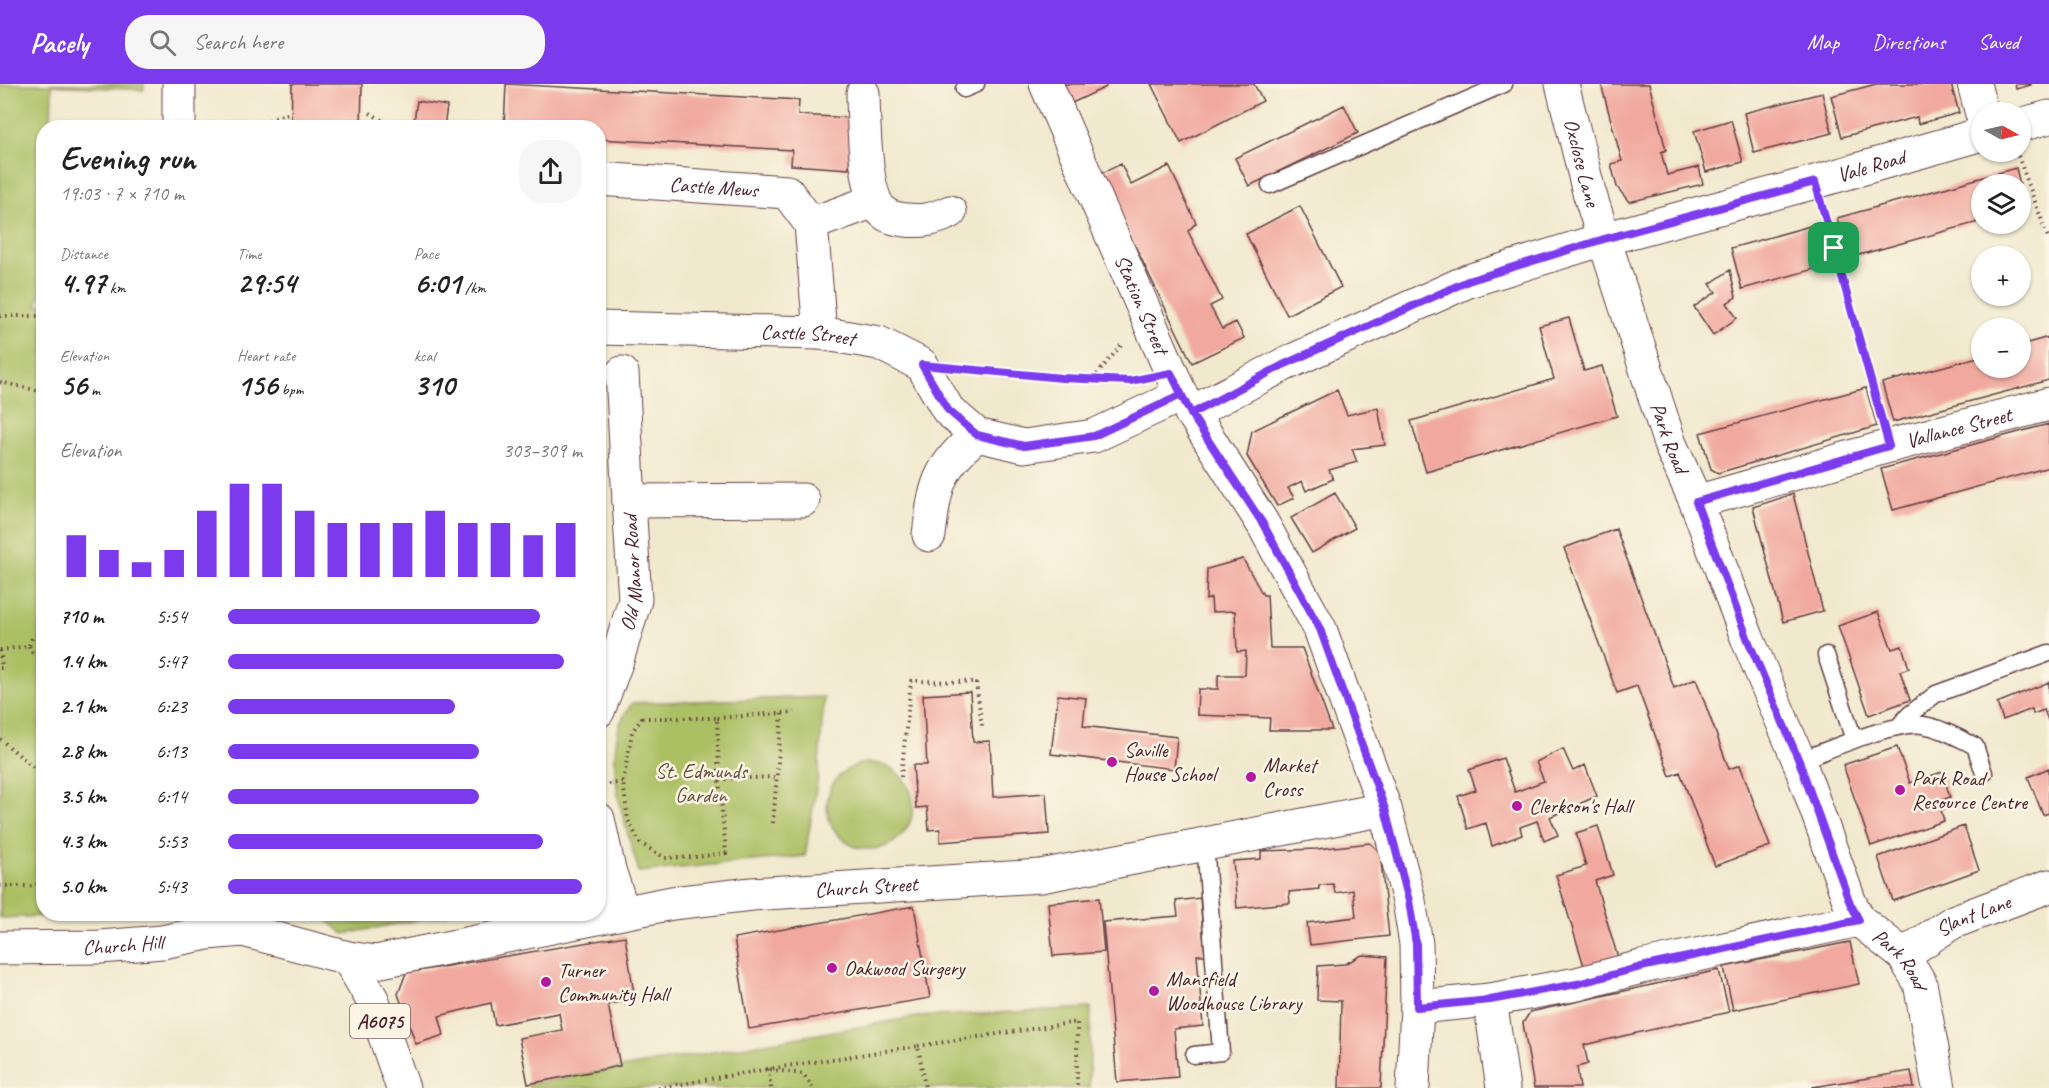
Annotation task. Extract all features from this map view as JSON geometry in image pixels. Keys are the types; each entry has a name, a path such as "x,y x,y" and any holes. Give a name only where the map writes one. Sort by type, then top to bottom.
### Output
{"street":[{"path":"179,84 179,120"},
{"name":"Station Street","path":"1046,84 1181,394 1263,524 1320,629 1385,809 1409,901 1416,944 1417,1007 1413,1088"},
{"name":"Oxclose Lane","path":"1562,84 1604,239"},
{"path":"1974,84 1979,102"},
{"path":"866,87 865,140 874,201 885,214 898,219 920,221 937,219 950,212"},
{"path":"2031,122 2049,117"},
{"name":"Vale Road","path":"1181,394 1283,365 1468,281 1604,239 1971,137"},
{"name":"Castle Mews","path":"606,180 787,192 811,224"},
{"path":"820,333 811,224 874,201"},
{"name":"Park Road","path":"1604,239 1670,444 1696,502 1748,640 1799,761 1850,903 1859,920 1903,955 1920,983 1939,1088"},
{"name":"Castle Street","path":"606,328 820,333 879,343 922,365"},
{"path":"922,365 948,410 977,435 1024,446 1094,436 1181,394"},
{"name":"Old Manor Road","path":"606,690 635,600 622,373"},
{"name":"Vallance Street","path":"1696,502 1889,446 2049,405"},
{"path":"929,536 933,500 943,471 958,450 977,435"},
{"name":"Old Manor Road","path":"629,501 803,500"},
{"name":"Church Street","path":"606,915 672,903 752,894 1041,876 1385,809"},
{"path":"606,856 623,912"},
{"name":"Slant Lane","path":"1903,955 1953,922 2049,886"},
{"path":"1417,1007 1490,1000 1577,984 1641,967 1859,920"},
{"name":"Church Street","path":"348,958 376,962 579,921"},
{"name":"Church Hill","path":"0,948 100,947 162,942 207,933 242,922 348,958"},
{"name":"A6075","path":"348,958 372,999 403,1088"},
{"path":"1490,1000 1503,1088"}],"lane":[{"path":"1270,185 1504,84"},
{"path":"1898,727 1935,694 2049,653"},
{"path":"1826,655 1854,740"},
{"path":"1799,761 1854,740 1898,727 1921,725 1940,729 1975,746 1984,773"},
{"path":"1194,1054 1221,1052 1205,843"}],"path":[{"path":"370,112 382,120"},
{"path":"270,120 291,113"},
{"path":"2021,162 2049,240"},
{"path":"1815,182 1889,446"},
{"path":"1092,379 1144,313"},
{"path":"0,316 36,316"},
{"path":"922,365 1130,381 1181,394"},
{"path":"0,382 36,390"},
{"path":"36,636 32,638 29,646 32,652 36,653"},
{"path":"0,668 2,668 0,650 29,646"},
{"path":"901,777 911,681 976,682 982,726"},
{"path":"717,718 719,779 726,853 665,858 640,843 628,820 623,782 632,732 642,718 717,718 795,712"},
{"path":"773,823 782,713"},
{"path":"0,739 36,769"},
{"path":"719,779 777,777"},
{"path":"606,785 623,782"},
{"path":"0,885 36,885"},
{"path":"658,1088 1077,1022 1077,1088"},
{"path":"918,1046 925,1088"},
{"path":"768,1069 771,1088"},
{"path":"768,1069 802,1074 813,1088"}],"green space":[{"path":"0,84 144,84 144,90 52,85 51,120 36,120 36,916 0,918"},
{"name":"St. Edmunds Garden","path":"824,697 818,777 805,856 639,872 619,801 615,764 619,727 632,703"},
{"path":"870,763 894,770 906,782 913,806 906,830 894,842 870,849 846,842 834,830 827,806 834,782 846,770"},
{"path":"328,921 412,921 344,934"},
{"path":"1091,1008 1089,1088 529,1088 528,1084 916,1017"}],"building":[{"path":"292,84 362,84 361,120 291,120"},
{"path":"506,84 799,100 798,115 852,118 849,169 791,165 792,150 606,139 606,120 504,120"},
{"path":"1063,84 1105,84 1106,87 1072,103"},
{"path":"1151,84 1254,84 1263,101 1181,143"},
{"path":"1601,84 1649,84 1666,150 1661,152 1667,175 1699,167 1703,184 1629,202 1617,187 1611,164 1622,161"},
{"path":"1876,84 1951,84 1959,113 1918,124 1917,117 1842,137 1831,96"},
{"path":"2015,84 2031,84 2031,85 2016,89"},
{"path":"1822,93 1832,133 1754,153 1744,113"},
{"path":"417,101 447,106 445,120 414,120"},
{"path":"1344,105 1358,133 1249,186 1235,158"},
{"path":"1731,120 1743,162 1706,172 1694,131"},
{"path":"1121,164 1131,185 1169,166 1196,223 1188,231 1222,300 1210,306 1222,329 1236,322 1244,338 1192,363 1100,174"},
{"path":"2016,168 2018,174 1995,174"},
{"path":"1971,181 1971,224 1848,258 1837,218"},
{"path":"1300,206 1341,287 1287,315 1246,234"},
{"path":"1821,223 1832,264 1742,289 1731,248"},
{"path":"1730,270 1736,297 1727,303 1737,318 1713,335 1694,307 1716,292 1710,284"},
{"path":"1569,318 1584,371 1602,366 1617,416 1426,472 1411,421 1554,379 1539,326"},
{"path":"2049,337 2049,380 1893,422 1882,383 1971,359 1971,378 2031,378 2031,342"},
{"path":"1866,388 1877,426 1718,473 1711,469 1700,433"},
{"path":"1337,390 1347,415 1378,408 1385,445 1352,449 1357,462 1329,470 1333,479 1306,491 1302,481 1288,488 1294,498 1277,506 1247,456 1252,431"},
{"path":"2049,424 2049,467 1893,510 1881,469"},
{"path":"1335,493 1355,528 1312,553 1291,518"},
{"path":"1793,494 1823,611 1783,622 1753,507"},
{"path":"1616,529 1674,688 1696,679 1729,769 1740,765 1770,846 1715,866 1680,772 1670,776 1637,686 1617,693 1564,548"},
{"path":"1243,559 1263,595 1267,595 1270,648 1302,648 1332,730 1269,730 1270,718 1197,715 1198,689 1218,689 1218,675 1245,675 1246,651 1237,652 1235,611 1212,612 1211,598 1206,600 1207,569"},
{"path":"1878,612 1892,649 1902,646 1909,668 1900,671 1910,700 1869,715 1838,626"},
{"path":"2049,682 2049,723 2044,710 2033,714 2032,709 2003,720 1997,703"},
{"path":"970,692 973,742 990,741 993,797 1046,793 1049,834 940,842 940,829 929,830 927,807 916,808 913,765 927,765 923,695"},
{"path":"1058,695 1086,698 1083,726 1177,737 1174,769 1051,754"},
{"name":"Park Road Resource Centre","path":"1897,747 1910,783 1942,772 1950,797 1942,800 1945,808 1941,810 1944,821 1871,846 1843,765"},
{"name":"Clerkson's Hall","path":"1563,749 1573,771 1585,765 1597,796 1550,817 1558,835 1544,841 1537,821 1520,827 1522,835 1492,846 1486,823 1468,829 1458,796 1476,790 1469,770 1503,758 1515,792 1544,781 1536,762"},
{"path":"2049,768 2049,813 2043,815 2028,777"},
{"path":"1598,826 1613,875 1595,881 1618,958 1585,969 1556,875 1586,866 1576,833"},
{"path":"1964,826 1979,870 1893,901 1878,857"},
{"path":"1370,843 1380,852 1389,936 1310,945 1307,923 1356,917 1353,890 1335,893 1333,884 1319,885 1319,889 1289,892 1290,903 1237,908 1233,861 1261,859 1261,851 1317,849"},
{"path":"1099,898 1104,952 1053,956 1048,903"},
{"name":"Mansfield Woodhouse Library","path":"1200,898 1205,955 1197,955 1203,1026 1174,1029 1178,1077 1117,1082 1103,922 1178,916 1176,901"},
{"name":"Oakwood Surgery","path":"914,906 930,998 749,1029 734,938"},
{"path":"625,936 635,1000 608,1004 620,1066 528,1084 519,1038 562,1030 559,1013 495,1025 491,1003 439,1016 444,1035 416,1044 398,994 406,973"},
{"path":"1850,942 1859,984 1733,1010 1724,967"},
{"path":"1362,955 1387,957 1381,1088 1339,1088 1341,1001 1317,1000 1318,966 1345,964"},
{"path":"1719,970 1729,1012 1584,1045 1588,1064 1577,1067 1580,1088 1534,1088 1523,1023 1530,1012"},
{"path":"1911,1071 1914,1088 1813,1088 1813,1087"}],"place":[{"name":"Saville House School","path":"1112,762"},
{"name":"Market Cross","path":"1251,777"},
{"name":"Park Road Resource Centre","path":"1900,790"},
{"name":"Clerkson's Hall","path":"1517,806"},
{"name":"Oakwood Surgery","path":"832,968"},
{"name":"Turner Community Hall","path":"546,982"},
{"name":"Mansfield Woodhouse Library","path":"1154,991"}],"route":[{"path":"1834,248 1815,182 1604,239 1468,281 1283,365 1191,414 1171,373 1130,381 1062,378 922,365 948,410 977,435 1024,446 1094,436 1181,395 1191,414 1263,524 1320,629 1385,809 1409,901 1416,944 1417,1007 1490,1000 1577,984 1641,967 1859,920 1850,903 1799,761 1748,640 1696,502 1889,446 1834,248"}]}
